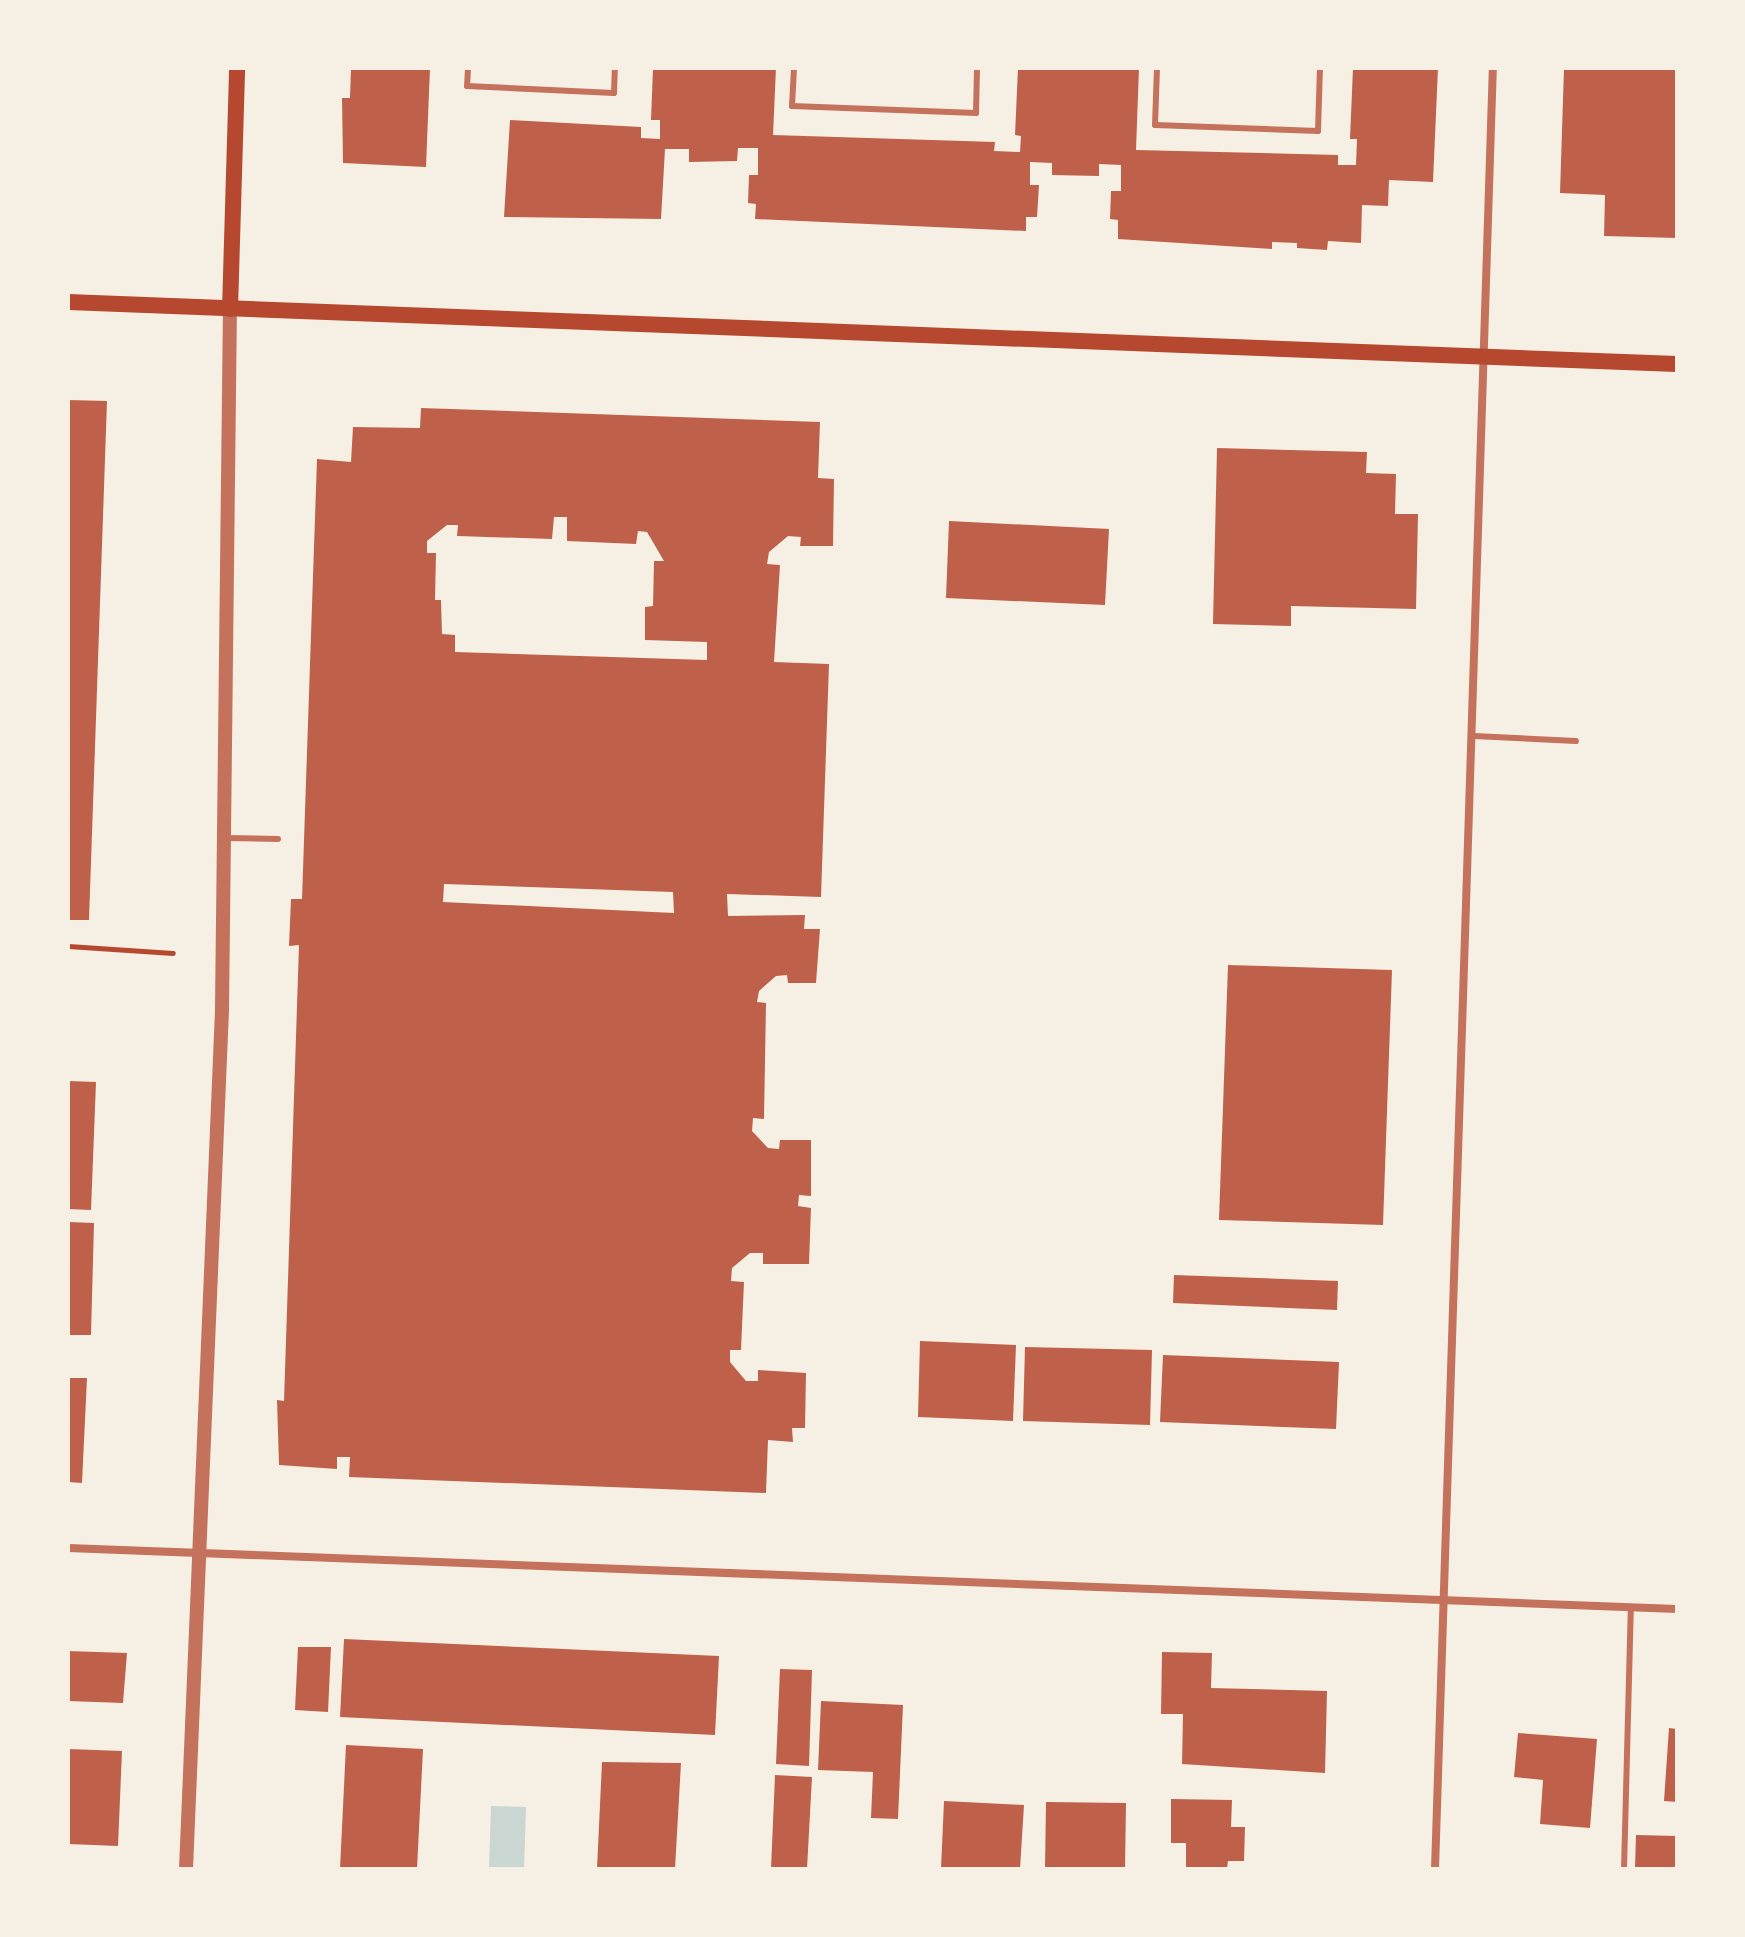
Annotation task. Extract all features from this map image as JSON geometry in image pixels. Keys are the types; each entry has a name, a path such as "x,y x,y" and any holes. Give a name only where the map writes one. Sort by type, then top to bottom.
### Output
{"main road":[{"path":"230,309 237,68"},
{"path":"68,302 1677,364"}],"street":[{"path":"1435,1869 1474,736 1493,68"},
{"path":"186,1869 225,838 230,309"},
{"path":"68,1548 1677,1609"}],"lane":[{"path":"468,68 467,86 614,93 615,68"},
{"path":"794,68 792,106 976,113 977,68"},
{"path":"1157,68 1155,125 1318,131 1320,68"},
{"path":"1474,736 1576,741"},
{"path":"225,838 278,839"},
{"path":"1624,1869 1631,1607"}],"path":[{"path":"68,946 173,953"}],"shaded area":[{"path":"491,1806 526,1807 524,1869 489,1869"}],"building":[{"path":"351,68 430,68 426,167 343,163 342,98 350,98"},
{"path":"653,68 776,68 773,135 995,142 994,151 1020,152 1021,136 1015,135 1018,68 1139,68 1136,150 1338,155 1338,165 1356,165 1357,139 1350,139 1353,68 1438,68 1433,182 1389,180 1388,206 1362,205 1361,243 1328,241 1327,250 1297,248 1297,243 1272,242 1272,249 1118,239 1118,220 1110,219 1111,191 1121,191 1121,165 1099,164 1099,176 1052,175 1052,163 1030,162 1030,185 1039,185 1037,217 1026,217 1026,231 755,219 756,204 748,203 749,175 758,175 758,148 738,148 737,161 689,162 689,149 665,149 661,219 504,217 510,120 641,127 641,138 660,139 660,120 651,120"},
{"path":"1564,68 1677,68 1677,238 1604,236 1605,195 1560,193"},
{"path":"68,400 107,401 89,920 68,920"},
{"path":"421,408 820,422 818,478 834,479 833,546 800,546 801,537 788,536 769,552 767,564 780,565 774,662 829,664 821,897 727,894 728,916 805,915 804,929 820,929 816,983 788,983 787,975 776,976 759,991 757,1002 766,1003 764,1119 753,1118 752,1131 768,1148 779,1149 780,1140 811,1140 811,1196 799,1195 798,1206 811,1208 809,1264 763,1264 763,1253 750,1253 732,1268 731,1281 744,1282 741,1350 730,1350 730,1362 746,1381 758,1381 758,1370 806,1373 805,1428 792,1428 793,1442 768,1440 766,1493 349,1477 350,1457 337,1457 337,1469 279,1465 277,1400 284,1401 299,945 289,946 291,899 302,899 317,459 351,462 353,427 420,428","holes":["554,517 567,517 567,541 636,544 638,531 647,532 664,561 654,561 653,606 645,607 645,640 707,642 707,660 455,652 455,635 442,634 441,600 435,600 436,553 427,553 427,541 447,525 458,525 457,536 552,539","444,884 673,892 674,913 443,902"]},
{"path":"1217,448 1367,452 1366,473 1396,474 1395,514 1418,514 1416,609 1291,606 1291,626 1213,624"},
{"path":"949,521 1109,529 1105,605 946,598"},
{"path":"1228,965 1392,970 1383,1225 1219,1220"},
{"path":"68,1081 96,1082 91,1210 68,1209"},
{"path":"68,1222 94,1223 91,1335 68,1335"},
{"path":"1174,1275 1338,1281 1337,1310 1173,1303"},
{"path":"920,1341 1016,1345 1013,1421 918,1417"},
{"path":"1025,1347 1152,1350 1150,1425 1023,1421"},
{"path":"1163,1355 1339,1362 1336,1429 1160,1422"},
{"path":"68,1378 87,1378 82,1483 68,1482"},
{"path":"344,1639 719,1656 715,1735 340,1717"},
{"path":"298,1647 331,1647 328,1712 295,1710"},
{"path":"68,1651 127,1653 123,1703 68,1701"},
{"path":"1162,1652 1212,1653 1211,1688 1327,1691 1325,1773 1182,1764 1183,1714 1161,1714"},
{"path":"780,1669 812,1670 809,1766 776,1764"},
{"path":"821,1701 903,1705 898,1819 871,1818 873,1772 818,1770"},
{"path":"1669,1728 1677,1729 1677,1802 1664,1801"},
{"path":"1518,1733 1597,1739 1590,1828 1540,1824 1543,1780 1514,1777"},
{"path":"346,1745 423,1749 417,1869 340,1869"},
{"path":"68,1749 122,1751 118,1846 68,1844"},
{"path":"602,1762 681,1763 675,1869 597,1869"},
{"path":"775,1775 812,1777 807,1869 771,1869"},
{"path":"1171,1799 1232,1800 1231,1827 1245,1827 1244,1861 1228,1861 1227,1869 1186,1869 1186,1843 1171,1843"},
{"path":"944,1801 1024,1805 1020,1869 941,1869"},
{"path":"1046,1802 1126,1803 1125,1869 1045,1869"},
{"path":"1636,1835 1677,1836 1677,1869 1635,1869"}]}
